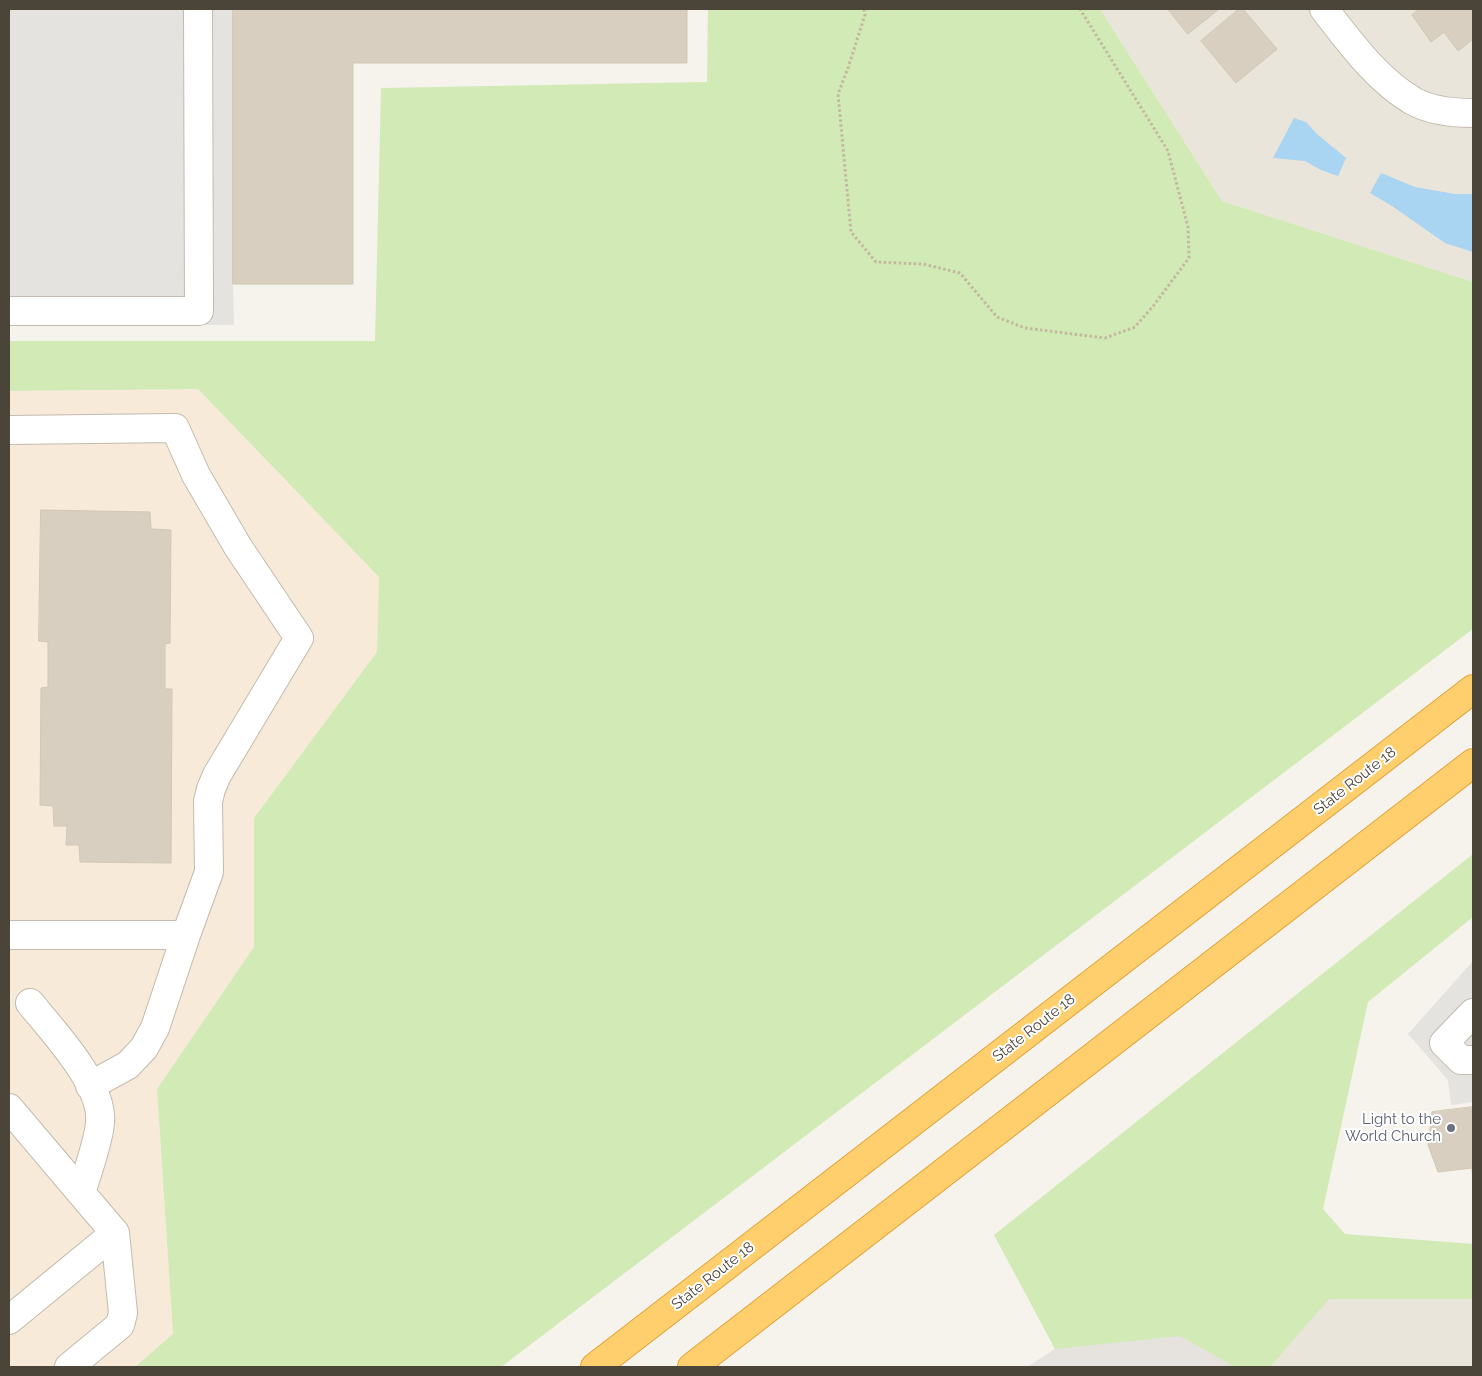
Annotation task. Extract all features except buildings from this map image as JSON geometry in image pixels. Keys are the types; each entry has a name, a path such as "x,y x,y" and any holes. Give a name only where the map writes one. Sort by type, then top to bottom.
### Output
{"highway":[{"name":"State Route 18","path":"595,1367 1473,689"},
{"path":"692,1367 1473,763"}],"street":[{"path":"9,311 199,311 198,9"},
{"path":"1324,9 1379,75 1394,88 1414,101 1433,108 1462,113"},
{"path":"9,430 175,428 196,475 238,547 299,638 217,775 211,789 208,801 209,872 155,1028 144,1048 128,1065 90,1086"},
{"path":"9,935 186,935"},
{"path":"30,1003 79,1064 98,1102 100,1122 81,1193"},
{"path":"1473,1013 1444,1043 1461,1060 1473,1060"},
{"path":"9,1108 115,1233 123,1314 120,1325 69,1367"},
{"path":"9,1320 115,1233"}],"path":[{"path":"864,9 865,15 838,94 851,232 876,262 923,264 960,273 997,317 1025,328 1105,338 1135,327 1166,289 1189,258 1188,227 1168,151 1080,9"}],"shaded area":[{"path":"9,9 233,9 234,325 9,325"},
{"path":"1100,9 1473,9 1473,282 1222,201"},
{"path":"198,389 379,577 377,652 254,818 254,947 157,1089 173,1335 135,1367 9,1367 9,391"},
{"path":"1473,961 1473,1102 1451,1105 1448,1080 1408,1034"},
{"path":"1136,1297 1257,1367 1027,1367"},
{"path":"1253,1299 1473,1299 1473,1367 1257,1367"}],"green space":[{"path":"708,9 1100,9 1222,201 1473,282 1473,629 501,1367 135,1367 173,1334 157,1089 254,947 254,818 377,652 379,577 198,389 9,391 9,341 375,341 381,88 707,82"},
{"path":"1473,854 1473,917 1368,1002 1323,1209 1345,1234 1473,1244 1473,1299 1329,1299 1270,1367 1235,1367 1180,1336 1055,1349 994,1235"}],"water":[{"path":"1294,118 1306,122 1317,134 1346,158 1338,176 1321,170 1305,161 1273,158"},
{"path":"1381,173 1415,187 1455,194 1473,194 1473,252 1445,243 1370,193"}],"place":[{"name":"Light to the World Church","path":"1451,1128"}]}
